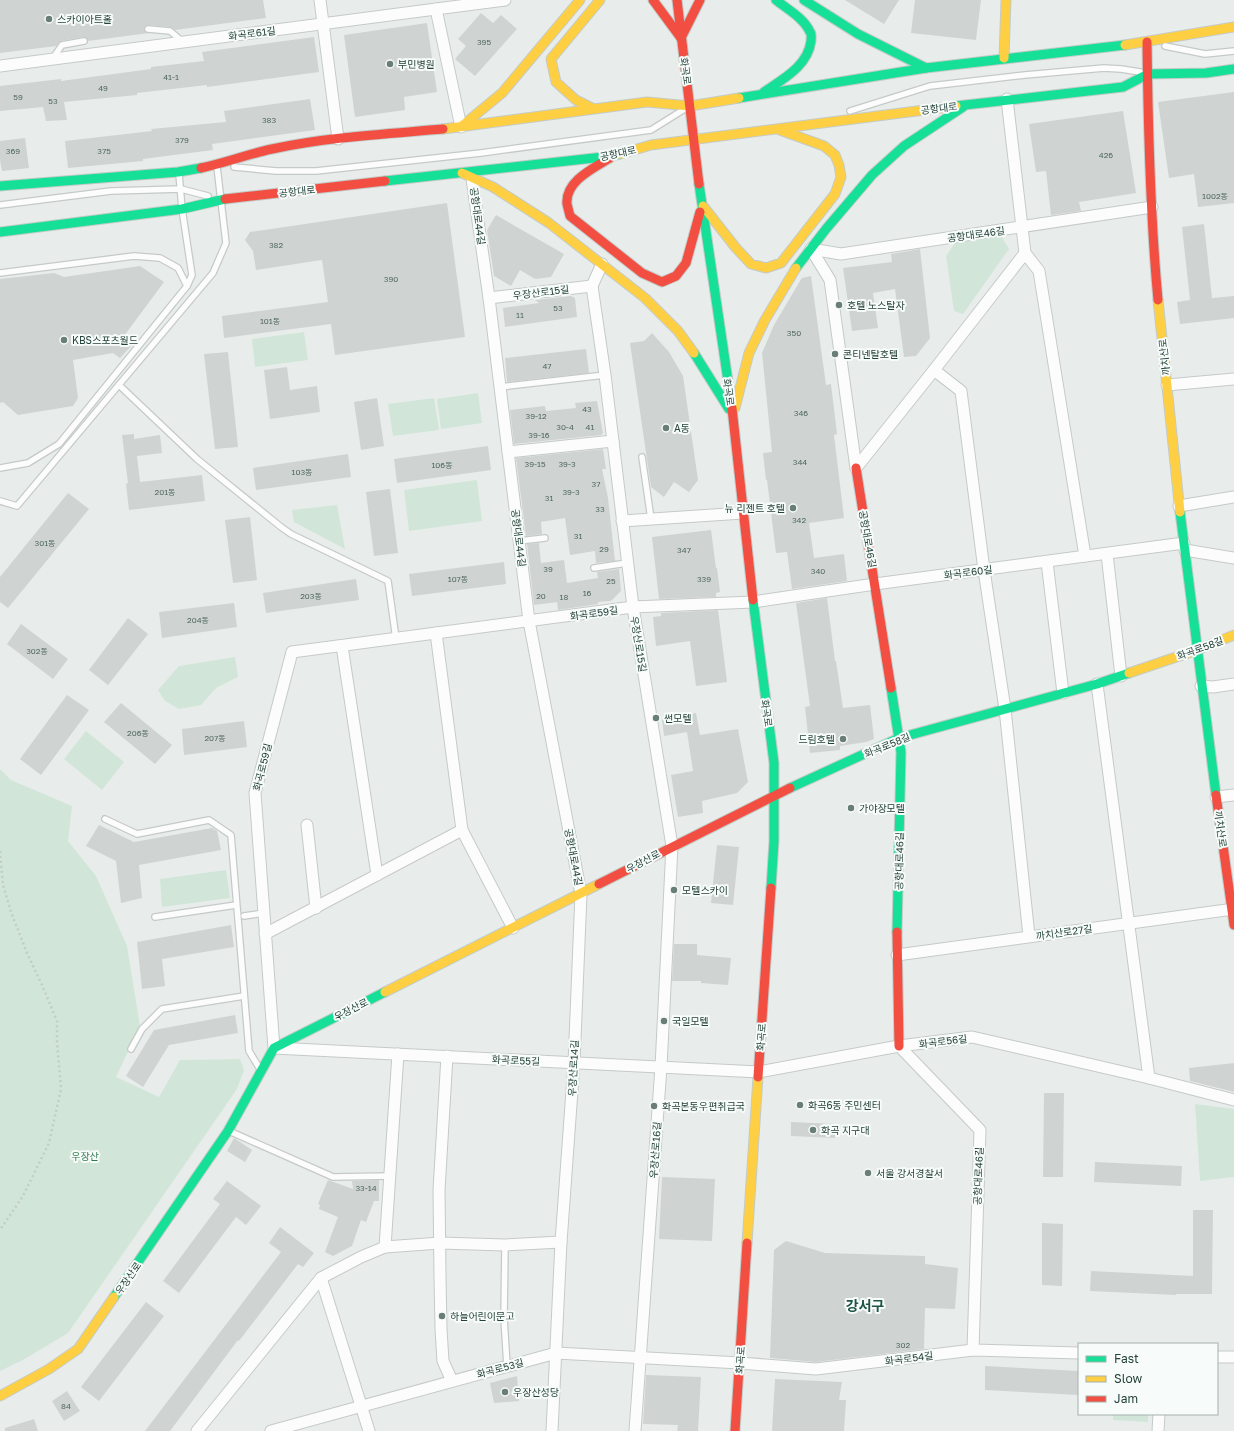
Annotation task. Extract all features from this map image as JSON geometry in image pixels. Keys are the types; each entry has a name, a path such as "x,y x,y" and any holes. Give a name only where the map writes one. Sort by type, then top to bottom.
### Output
{"main road":[{"path":"461,127 502,93 580,0"},
{"path":"592,108 576,100 556,82 551,59 600,0"},
{"path":"653,0 681,38 700,0"},
{"name":"화곡로","path":"677,0 702,206 733,415 752,602 774,763 774,841 735,1431"},
{"path":"762,94 796,68 807,57 811,46 811,32 802,21 776,0"},
{"path":"804,0 858,34 926,68"},
{"path":"1004,58 1006,0"},
{"path":"0,186 178,172 216,165 272,149 338,140 461,127 592,108 647,102 690,106 926,68 1147,42 1234,27"},
{"name":"까치산로","path":"1147,42 1154,258 1179,506 1201,686 1234,925"},
{"name":"공항대로","path":"0,232 182,209 221,200 612,156 651,145 1007,99 1123,87 1148,74 1206,73 1234,69"},
{"path":"733,415 750,353 762,326 791,275 826,229 872,175 904,146 967,104"},
{"path":"702,206 751,264 766,268 781,263 835,194 841,177 839,165 835,155 824,146 776,129"},
{"path":"612,156 580,178 571,188 567,202 570,216 642,273 662,282 676,276 686,262 702,206"},
{"path":"462,173 472,179 493,187 549,223 645,298 678,331 733,415"},
{"name":"공항대로46길","path":"856,468 876,584 901,752 897,955 899,1046"},
{"name":"화곡로58길","path":"774,795 899,738 1097,684 1197,650 1234,635"},
{"name":"우장산로","path":"0,1396 50,1369 78,1349 228,1131 274,1048 774,795"}],"street":[{"path":"320,0 338,140"},
{"name":"화곡로61길","path":"0,66 505,0"},
{"path":"436,9 461,127"},
{"path":"1007,99 1025,253 1039,271 1085,556"},
{"name":"공항대로44길","path":"472,179 489,298 529,621 581,894"},
{"path":"1022,228 1152,207"},
{"name":"공항대로46길","path":"811,249 841,254 1022,228"},
{"path":"811,249 830,280 856,468"},
{"path":"856,468 1025,253"},
{"path":"592,286 602,264"},
{"name":"우장산로15길","path":"489,298 592,286 605,375 633,607 672,846"},
{"path":"934,370 960,391 984,570 1005,709 1029,936"},
{"path":"1167,385 1234,378"},
{"path":"508,452 613,441"},
{"path":"1179,506 1234,497"},
{"path":"622,521 743,513"},
{"path":"1184,546 1234,558"},
{"name":"화곡로60길","path":"752,602 1085,556 1184,546"},
{"path":"1107,554 1121,676"},
{"path":"1047,562 1063,693"},
{"name":"화곡로59길","path":"274,1048 255,794 292,652 633,607 752,602"},
{"path":"436,633 462,830 513,928"},
{"path":"342,646 376,875"},
{"path":"1097,684 1149,1078"},
{"path":"1201,686 1213,687 1234,684"},
{"name":"까치산로","path":"1216,797 1234,795"},
{"path":"308,825 316,908"},
{"path":"265,934 462,830"},
{"name":"우장산로16길","path":"641,1357 661,1067 672,846"},
{"name":"우장산로14길","path":"552,1431 561,1242 574,1063 581,894"},
{"name":"까치산로27길","path":"897,955 1233,909"},
{"name":"화곡로56길","path":"759,1072 899,1046 972,1037 1149,1078 1234,1100"},
{"name":"공항대로46길","path":"899,1046 980,1130 973,1350"},
{"name":"화곡로55길","path":"274,1048 759,1072"},
{"path":"385,1247 398,1054"},
{"path":"447,1056 439,1190 441,1341 443,1361 452,1381"},
{"path":"198,1431 321,1278 361,1257 385,1247 440,1243 505,1245 561,1242"},
{"path":"321,1278 369,1431"},
{"name":"화곡로54길","path":"740,1363 816,1369 973,1350 1078,1353"},
{"name":"화곡로53길","path":"271,1431 556,1353 740,1363"},
{"path":"636,1431 641,1357"},
{"path":"1218,1357 1234,1357"},
{"path":"1158,1431 1159,1415"}],"lane":[{"path":"148,29 170,31 183,42"},
{"path":"51,60 62,45 84,41"},
{"path":"1147,42 1205,54 1234,51"},
{"path":"804,126 930,86 1026,74 1104,68 1121,69 1148,74"},
{"path":"0,501 17,506 213,273 226,243 216,165 276,171 316,171 481,153 651,130 690,106"},
{"path":"0,468 28,463 59,444 187,286 192,275 178,172"},
{"path":"0,206 111,191 181,189 221,200"},
{"path":"0,273 134,256 160,258 178,268 187,286"},
{"path":"500,387 605,375"},
{"path":"119,385 197,459 281,527 291,534 388,581 396,639"},
{"path":"642,457 651,520"},
{"path":"519,542 544,538"},
{"path":"594,568 627,563"},
{"path":"105,819 137,834 209,820 230,835 249,1051 261,1070"},
{"path":"155,917 236,905"},
{"path":"244,916 264,914"},
{"path":"132,1049 142,1029 162,1009 244,996"},
{"path":"228,1131 333,1177 390,1176"},
{"path":"505,1245 504,1318 507,1366"}],"path":[{"path":"0,852 3,885 11,912 27,953 57,1021 57,1042 61,1089 49,1143 23,1196 0,1230"}],"green space":[{"path":"1001,236 1009,249 963,314 954,311 946,256 955,243"},
{"path":"304,332 308,360 255,367 252,339"},
{"path":"478,393 482,423 441,429 437,399"},
{"path":"434,398 439,430 393,436 388,404"},
{"path":"477,480 482,521 409,531 404,490"},
{"path":"337,505 345,549 294,522 292,510"},
{"path":"235,657 238,677 216,688 201,705 179,709 165,701 158,690 179,666"},
{"path":"86,731 124,762 102,790 64,759"},
{"name":"우장산","path":"0,769 11,780 72,806 68,841 96,876 127,946 140,1026 116,1077 159,1097 180,1060 240,1059 244,1070 237,1089 68,1333 23,1360 0,1371"},
{"path":"226,870 230,898 162,907 160,879"},
{"path":"1195,1104 1234,1109 1234,1177 1200,1181"},
{"path":"1113,1415 1148,1415 1148,1422 1113,1420"}],"building":[{"path":"0,0 263,0 266,18 175,30 170,27 148,25 145,26 144,29 145,32 149,33 88,41 87,38 83,37 61,41 56,46 0,53"},
{"path":"845,0 899,0 884,24"},
{"path":"915,0 981,0 976,40 911,33"},
{"path":"481,13 493,23 501,15 517,29 475,76 455,59 466,46 458,39"},
{"name":"부민병원","path":"427,23 437,92 404,97 405,110 355,117 344,35"},
{"path":"314,37 319,72 207,87 207,85 137,93 137,95 64,102 67,120 46,121 43,107 0,111 0,86 61,79 61,81 151,69 151,67 204,61 202,52"},
{"path":"1234,92 1234,203 1198,207 1194,174 1169,178 1158,102"},
{"path":"310,99 315,130 212,144 213,150 143,159 143,161 68,168 65,141 152,131 151,129 226,122 224,111"},
{"path":"1123,111 1136,193 1079,202 1081,211 1051,215 1046,171 1036,172 1029,124"},
{"path":"25,138 29,168 2,171 0,160 0,141"},
{"path":"447,203 465,337 335,355 331,324 224,338 222,316 328,302 322,260 256,270 253,251 245,240 250,232"},
{"path":"496,215 564,254 551,277 535,279 520,270 511,286 494,276 487,230"},
{"path":"1204,224 1212,298 1234,296 1234,318 1180,324 1177,302 1190,300 1182,227"},
{"path":"920,249 930,338 916,356 904,357 895,289 873,293 878,328 852,331 843,268 892,262 891,254"},
{"name":"KBS스포츠월드","path":"140,266 164,282 124,336 133,344 120,358 113,353 73,360 78,398 73,406 18,415 3,402 0,403 0,279 54,273 64,277"},
{"path":"811,276 826,385 831,384 837,434 834,435 844,518 809,523 814,558 844,554 847,581 792,589 787,552 776,553 766,480 763,453 772,452 762,353 774,325 800,281 802,278"},
{"path":"571,296 575,298 577,317 505,327 503,308 539,303 535,300"},
{"name":"A동","path":"652,333 669,352 683,376 698,480 689,492 674,482 664,497 651,487 630,343 644,341"},
{"path":"586,349 589,373 507,382 505,358"},
{"path":"228,352 238,447 215,449 204,354"},
{"path":"287,367 290,390 317,386 320,412 270,419 264,370"},
{"path":"377,398 384,446 361,450 354,402"},
{"path":"597,401 603,433 601,435 514,444 510,410 545,406 546,411 576,408 575,403"},
{"path":"134,434 134,439 160,435 162,453 137,456 140,482 202,475 205,501 129,510 126,484 128,483 122,435"},
{"path":"488,446 491,470 397,483 394,459"},
{"path":"603,449 606,469 602,469 608,498 615,561 596,563 595,551 570,555 565,518 541,522 542,534 526,536 516,458"},
{"path":"348,454 351,477 256,490 253,468"},
{"path":"390,489 398,553 374,556 366,492"},
{"path":"68,493 89,509 8,608 0,602 0,577"},
{"path":"250,517 257,580 233,583 225,520"},
{"path":"711,530 720,592 716,593 716,597 659,599 652,537"},
{"path":"539,543 541,563 564,560 567,583 598,578 597,572 619,569 621,591 611,601 598,602 598,604 558,610 557,602 534,605 527,544"},
{"path":"504,562 506,584 412,596 409,574"},
{"path":"356,579 359,600 266,613 263,593"},
{"path":"827,598 843,708 870,705 874,739 866,742 840,746 840,750 810,753 805,707 810,706 796,603"},
{"path":"234,603 237,627 162,638 159,612"},
{"path":"718,610 727,682 696,686 690,641 656,646 653,617 661,616 661,613"},
{"path":"128,618 148,634 108,685 89,670"},
{"path":"21,624 68,659 53,679 7,644"},
{"path":"67,695 89,710 41,775 20,759"},
{"path":"121,703 172,745 155,764 104,722"},
{"path":"696,713 700,735 738,729 748,782 737,793 702,801 703,813 678,817 671,775 693,771 687,732 664,736 662,719"},
{"path":"244,721 247,747 184,755 182,729"},
{"path":"99,825 134,842 212,828 217,831 221,850 139,865 142,898 121,903 116,861 86,846"},
{"path":"717,845 739,847 733,905 711,903"},
{"path":"231,925 234,947 162,959 165,986 142,989 137,942"},
{"path":"674,944 697,944 697,955 731,958 728,985 701,983 701,981 672,981"},
{"path":"235,1015 238,1033 169,1045 143,1087 126,1076 154,1030"},
{"path":"1234,1063 1234,1092 1190,1081 1189,1068"},
{"path":"1044,1093 1064,1093 1063,1177 1043,1177"},
{"name":"화곡 지구대","path":"791,1122 836,1124 835,1138 791,1136"},
{"path":"234,1138 252,1150 245,1162 227,1151"},
{"path":"1095,1162 1182,1166 1181,1186 1094,1182"},
{"path":"662,1177 715,1179 712,1241 659,1239"},
{"path":"328,1180 353,1189 352,1181 379,1180 379,1201 374,1201 366,1222 361,1220 352,1246 333,1256 325,1252 338,1217 319,1209 320,1205 318,1204"},
{"path":"227,1181 261,1206 246,1225 236,1217 179,1293 163,1281 220,1204 213,1199"},
{"path":"1193,1210 1213,1210 1212,1294 1176,1295 1090,1291 1091,1271 1193,1276"},
{"path":"1042,1223 1063,1224 1062,1286 1042,1285"},
{"path":"280,1227 314,1253 303,1267 298,1264 239,1341 238,1340 170,1431 145,1431 281,1252 269,1243"},
{"path":"786,1241 825,1253 925,1256 925,1264 958,1268 955,1309 925,1308 924,1349 816,1362 770,1358 774,1250"},
{"path":"146,1302 164,1316 99,1401 81,1387"},
{"path":"985,1366 1078,1371 1078,1395 985,1390"},
{"path":"646,1375 701,1377 698,1431 677,1431 678,1425 643,1424"},
{"name":"우장산성당","path":"517,1376 519,1401 494,1403 490,1383"},
{"path":"775,1379 842,1382 839,1400 846,1400 844,1431 772,1431"},
{"path":"67,1391 80,1411 64,1421 52,1401"},
{"path":"34,1419 38,1431 5,1431 5,1428"}],"traffic: fast":[{"path":"764,92 786,77 800,65 809,50 811,41 811,33 804,22 776,0"},
{"path":"804,0 858,34 926,68"},
{"path":"739,98 926,68 1125,45"},
{"path":"956,106 1123,87 1148,74 1206,73 1234,69"},
{"path":"796,268 826,229 872,175 904,146 963,107"},
{"path":"385,181 620,154"},
{"path":"0,186 178,172 201,168"},
{"path":"699,184 732,408"},
{"path":"0,232 182,209 225,199"},
{"path":"694,353 729,409"},
{"path":"1180,512 1216,795"},
{"path":"753,600 774,763 774,841 771,888"},
{"path":"790,788 899,738 1097,684 1129,673"},
{"path":"891,688 901,752 897,932"},
{"path":"114,1297 228,1131 274,1048 385,992"}],"traffic: slow":[{"path":"462,126 502,93 580,0"},
{"path":"592,108 576,100 556,82 551,59 600,0"},
{"path":"1004,58 1006,0"},
{"path":"1125,45 1234,27"},
{"path":"443,129 647,102 690,106 739,98"},
{"path":"620,154 651,145 956,106"},
{"path":"703,206 736,248 751,264 766,268 781,263 835,194 841,177 839,165 835,155 824,146 780,130"},
{"path":"462,173 493,187 549,223 645,298 678,331 694,353"},
{"path":"735,408 749,353 765,320 796,268"},
{"path":"1158,300 1180,512"},
{"path":"1129,673 1197,650 1234,635"},
{"path":"385,992 599,884"},
{"path":"747,1243 758,1077"},
{"path":"0,1396 49,1369 78,1349 114,1297"}],"traffic: jam":[{"path":"653,0 681,38"},
{"path":"677,0 699,184"},
{"path":"681,38 700,0"},
{"path":"1147,42 1150,171 1158,300"},
{"path":"201,168 263,151 293,145 357,136 443,129"},
{"path":"610,158 582,176 571,189 567,204 570,216 642,273 662,282 676,276 686,263 700,212"},
{"path":"225,199 385,181"},
{"path":"732,408 753,600"},
{"path":"856,468 891,688"},
{"path":"599,884 790,788"},
{"path":"1216,795 1234,925"},
{"path":"758,1077 771,888"},
{"path":"897,932 899,1046"},
{"path":"735,1431 747,1243"}],"place":[{"name":"스카이아트홀","path":"49,19"},
{"name":"부민병원","path":"390,64"},
{"name":"호텔 노스탈자","path":"839,305"},
{"name":"KBS스포츠월드","path":"64,340"},
{"name":"콘티넨탈호텔","path":"835,354"},
{"name":"A동","path":"666,428"},
{"name":"뉴 리젠트 호텔","path":"793,508"},
{"name":"썬모텔","path":"656,718"},
{"name":"드림호텔","path":"843,739"},
{"name":"가야장모텔","path":"851,808"},
{"name":"모텔스카이","path":"674,890"},
{"name":"국일모텔","path":"664,1021"},
{"name":"화곡6동 주민센터","path":"800,1105"},
{"name":"화곡본동우편취급국","path":"654,1106"},
{"name":"화곡 지구대","path":"813,1130"},
{"name":"서울 강서경찰서","path":"868,1173"},
{"name":"하늘어린이문고","path":"442,1316"},
{"name":"우장산성당","path":"505,1392"}],"district":[{"name":"강서구","path":"865,1306"}]}
